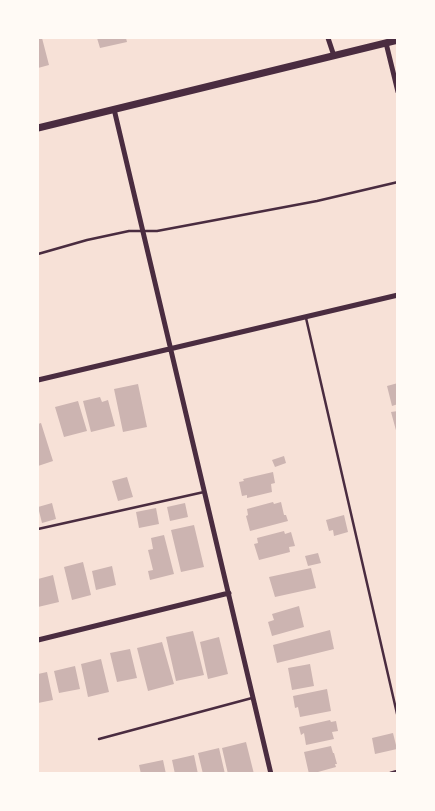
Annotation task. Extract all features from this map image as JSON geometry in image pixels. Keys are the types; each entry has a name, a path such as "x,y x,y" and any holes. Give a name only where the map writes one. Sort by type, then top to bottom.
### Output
{"street":[{"path":"328,38 334,56"},
{"path":"38,128 398,40"},
{"path":"386,43 398,92"},
{"path":"114,109 270,774"},
{"path":"38,380 398,294"},
{"path":"38,640 229,593"},
{"path":"391,774 398,772"}],"lane":[{"path":"38,254 87,240 129,231 157,231 317,201 398,182"},
{"path":"305,316 398,718"},
{"path":"38,530 204,492"},
{"path":"99,739 253,698"}],"building":[{"path":"38,38 42,38 49,65 38,68"},
{"path":"97,38 126,38 127,42 100,48"},
{"path":"398,383 398,404 392,406 387,386"},
{"path":"138,384 147,427 123,432 114,389"},
{"path":"100,397 102,402 108,400 115,426 91,432 83,401"},
{"path":"78,401 87,431 64,437 55,407"},
{"path":"398,411 398,434 397,434 391,412"},
{"path":"41,423 53,461 38,466 38,424"},
{"path":"284,456 286,463 275,467 272,460"},
{"path":"273,472 275,483 271,484 272,492 247,498 247,495 242,496 239,482 244,481 243,479"},
{"path":"127,477 133,497 118,501 112,481"},
{"path":"273,502 274,504 281,502 284,515 286,515 288,521 250,531 246,516 248,515 247,509"},
{"path":"52,503 56,519 42,523 38,507"},
{"path":"185,503 188,517 170,521 167,507"},
{"path":"156,508 159,524 139,528 136,512"},
{"path":"344,515 348,532 334,536 333,530 329,531 326,520"},
{"path":"194,525 204,567 181,572 171,530"},
{"path":"284,531 285,534 291,532 295,546 289,547 290,552 259,560 254,544 258,543 257,538"},
{"path":"164,535 174,574 150,580 148,571 153,570 148,550 153,549 151,538"},
{"path":"318,553 321,563 308,566 305,556"},
{"path":"83,562 91,595 72,600 64,567"},
{"path":"112,566 116,585 96,590 92,571"},
{"path":"311,568 316,588 275,597 269,577"},
{"path":"53,575 59,602 38,607 38,579"},
{"path":"299,606 304,627 272,636 268,622 274,620 272,614"},
{"path":"330,630 334,649 277,663 273,645"},
{"path":"193,631 204,675 176,681 166,637"},
{"path":"219,637 228,674 208,679 200,642"},
{"path":"162,642 174,684 148,691 137,648"},
{"path":"130,649 137,678 117,682 110,653"},
{"path":"101,659 109,692 88,697 81,664"},
{"path":"310,664 314,686 292,690 288,668"},
{"path":"75,666 80,689 59,693 54,671"},
{"path":"47,672 53,700 38,703 38,674"},
{"path":"327,689 331,711 300,717 298,707 295,708 293,696"},
{"path":"330,720 331,722 336,721 338,731 332,732 334,739 306,745 304,733 301,735 299,727"},
{"path":"393,733 397,749 375,754 372,738"},
{"path":"246,742 254,774 228,774 222,748"},
{"path":"331,746 337,764 335,764 336,767 318,772 319,774 309,774 304,752"},
{"path":"219,748 225,774 203,774 198,753"},
{"path":"194,755 198,774 175,774 172,760"},
{"path":"163,760 166,774 141,774 139,765"}]}
